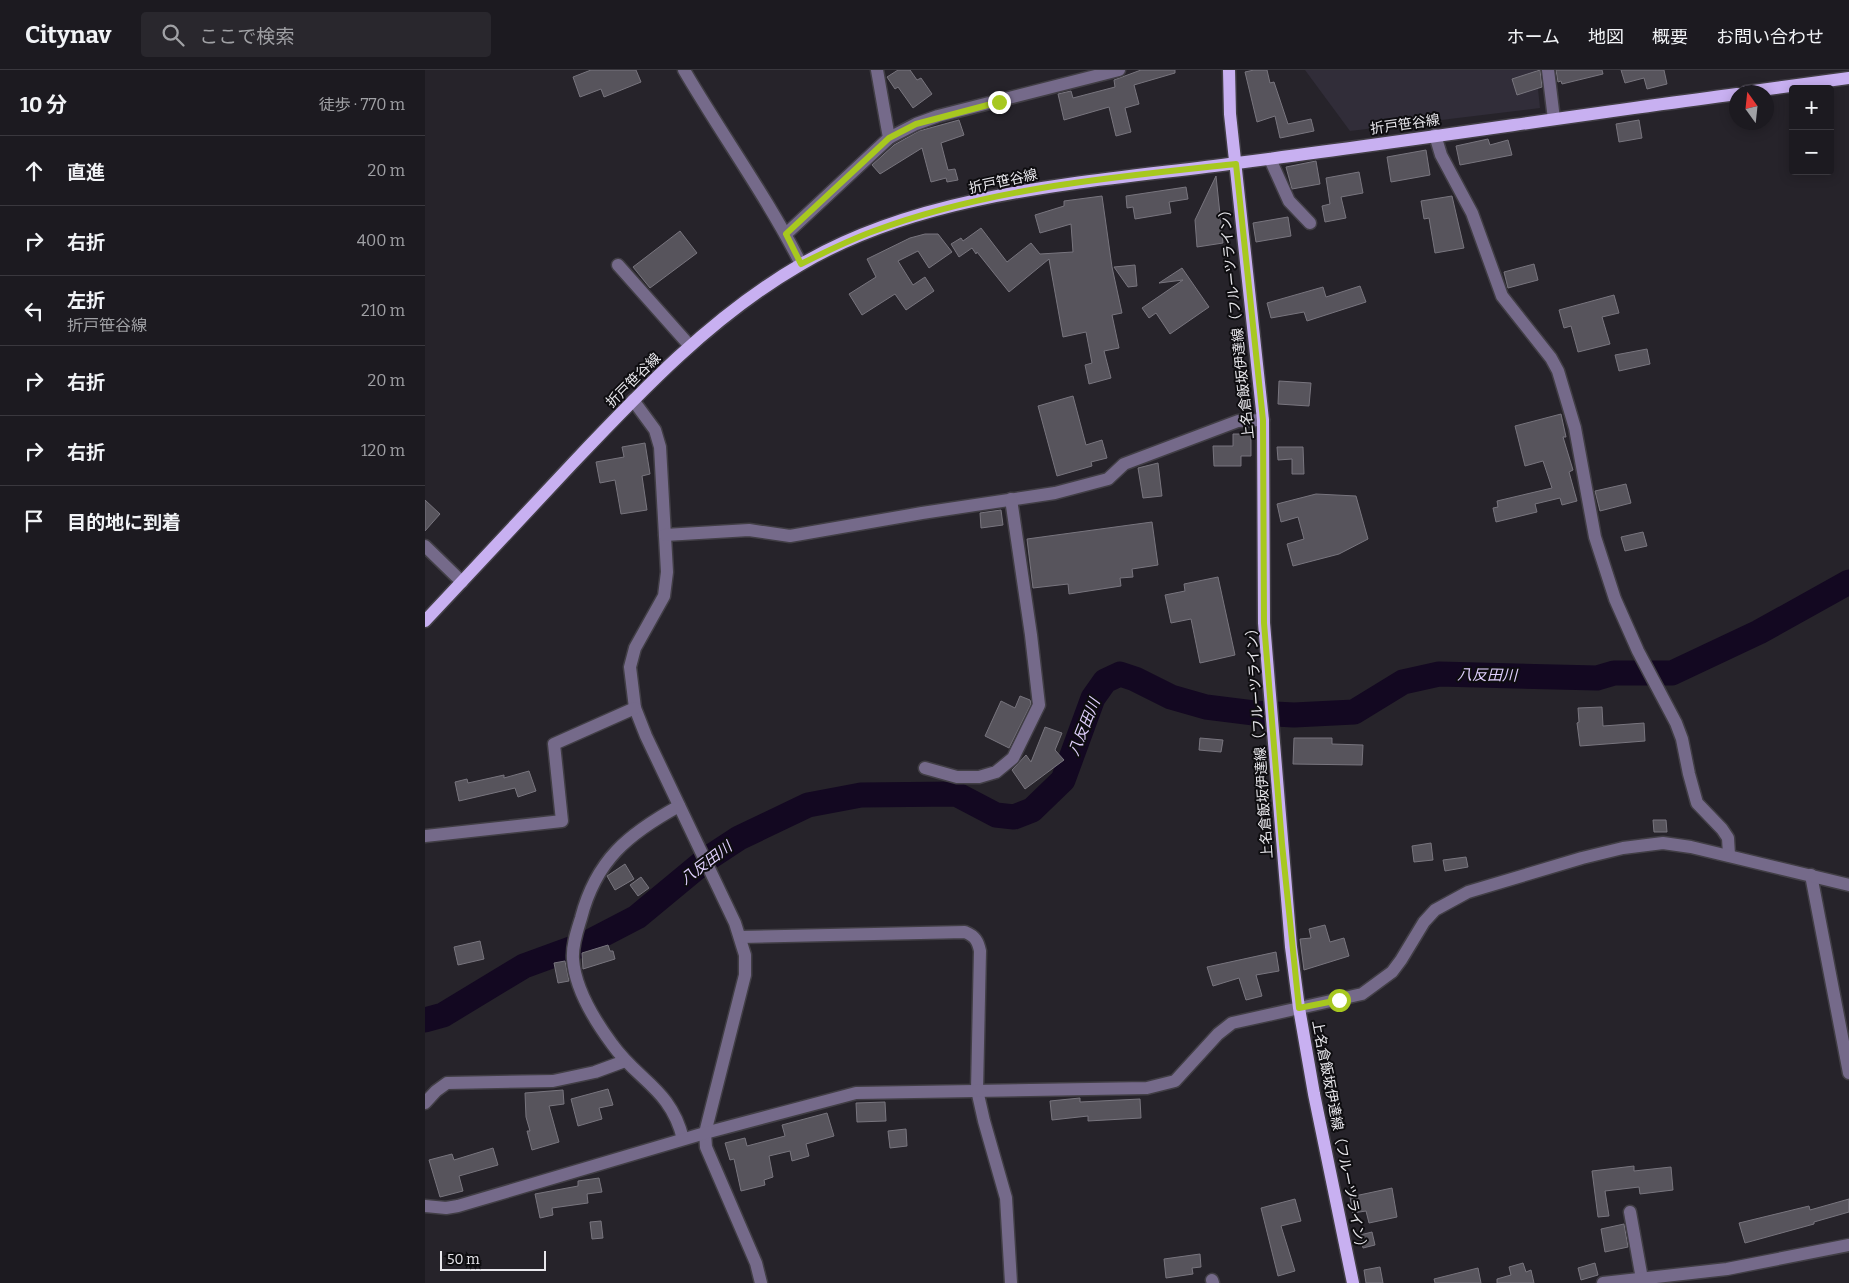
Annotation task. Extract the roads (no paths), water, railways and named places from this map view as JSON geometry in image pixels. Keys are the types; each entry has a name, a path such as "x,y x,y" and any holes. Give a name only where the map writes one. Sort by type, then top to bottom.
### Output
{"main road":[{"name":"上名倉飯坂伊達線（フルーツライン）","path":"1229,70 1229,98 1263,420 1264,623 1283,854 1299,1008 1314,1094 1353,1283"},
{"path":"1774,88 1849,78"},
{"name":"折戸笹谷線","path":"425,621 633,400 690,346 720,320 801,264 873,231 969,203 1091,180 1236,164 1554,118 1729,95"}],"street":[{"path":"684,70 716,126 786,234 801,264"},
{"path":"877,70 889,138"},
{"path":"786,234 889,138 916,124 938,116 1119,70"},
{"path":"1548,70 1554,118"},
{"path":"1435,135 1441,155 1472,213 1502,296 1551,358 1558,371 1575,428 1595,537 1615,600 1638,652 1676,723 1682,739 1697,803 1723,828 1728,838 1729,855"},
{"path":"1270,159 1289,200 1311,223"},
{"path":"618,265 690,346"},
{"path":"633,400 655,430 660,447 667,572 663,596 635,648 630,667 635,708 679,806 709,866 740,936 745,955 745,975 705,1132 706,1148 756,1263 761,1283"},
{"path":"665,535 749,530 790,536 1055,493 1108,479 1123,464 1238,421 1263,420"},
{"path":"925,768 957,777 979,777 996,772 1013,758 1039,705 1031,635 1011,499"},
{"path":"425,546 462,582"},
{"path":"425,836 562,821 554,744 635,708"},
{"path":"679,806 645,825 616,850 601,867 582,911 575,938 573,959 588,1006 625,1062 663,1095 675,1113 683,1139"},
{"path":"425,1206 446,1208 458,1206 705,1132 856,1093 1147,1088 1169,1084 1181,1077 1201,1052 1233,1023 1362,994 1381,982 1401,960 1424,922 1450,900 1468,892 1623,848 1663,843 1729,855 1849,885"},
{"path":"1811,874 1849,1073"},
{"path":"740,936 965,932 973,935 980,951 977,1090 984,1122 1006,1198 1011,1283"},
{"path":"425,1103 447,1083 553,1081 595,1072 625,1062"},
{"path":"1630,1212 1642,1279"},
{"path":"1603,1283 1727,1269 1849,1245"}],"waterway":[{"name":"八反田川","path":"425,1020 443,1015 524,966 587,943 637,917 707,859 739,838 808,805 861,795 956,794 996,815 1014,817 1032,810 1063,780 1093,698 1105,681 1120,674 1135,679 1171,697 1206,707 1254,713 1294,715 1354,712 1403,682 1439,674 1597,678 1614,673 1672,673 1759,632 1849,582"}]}
